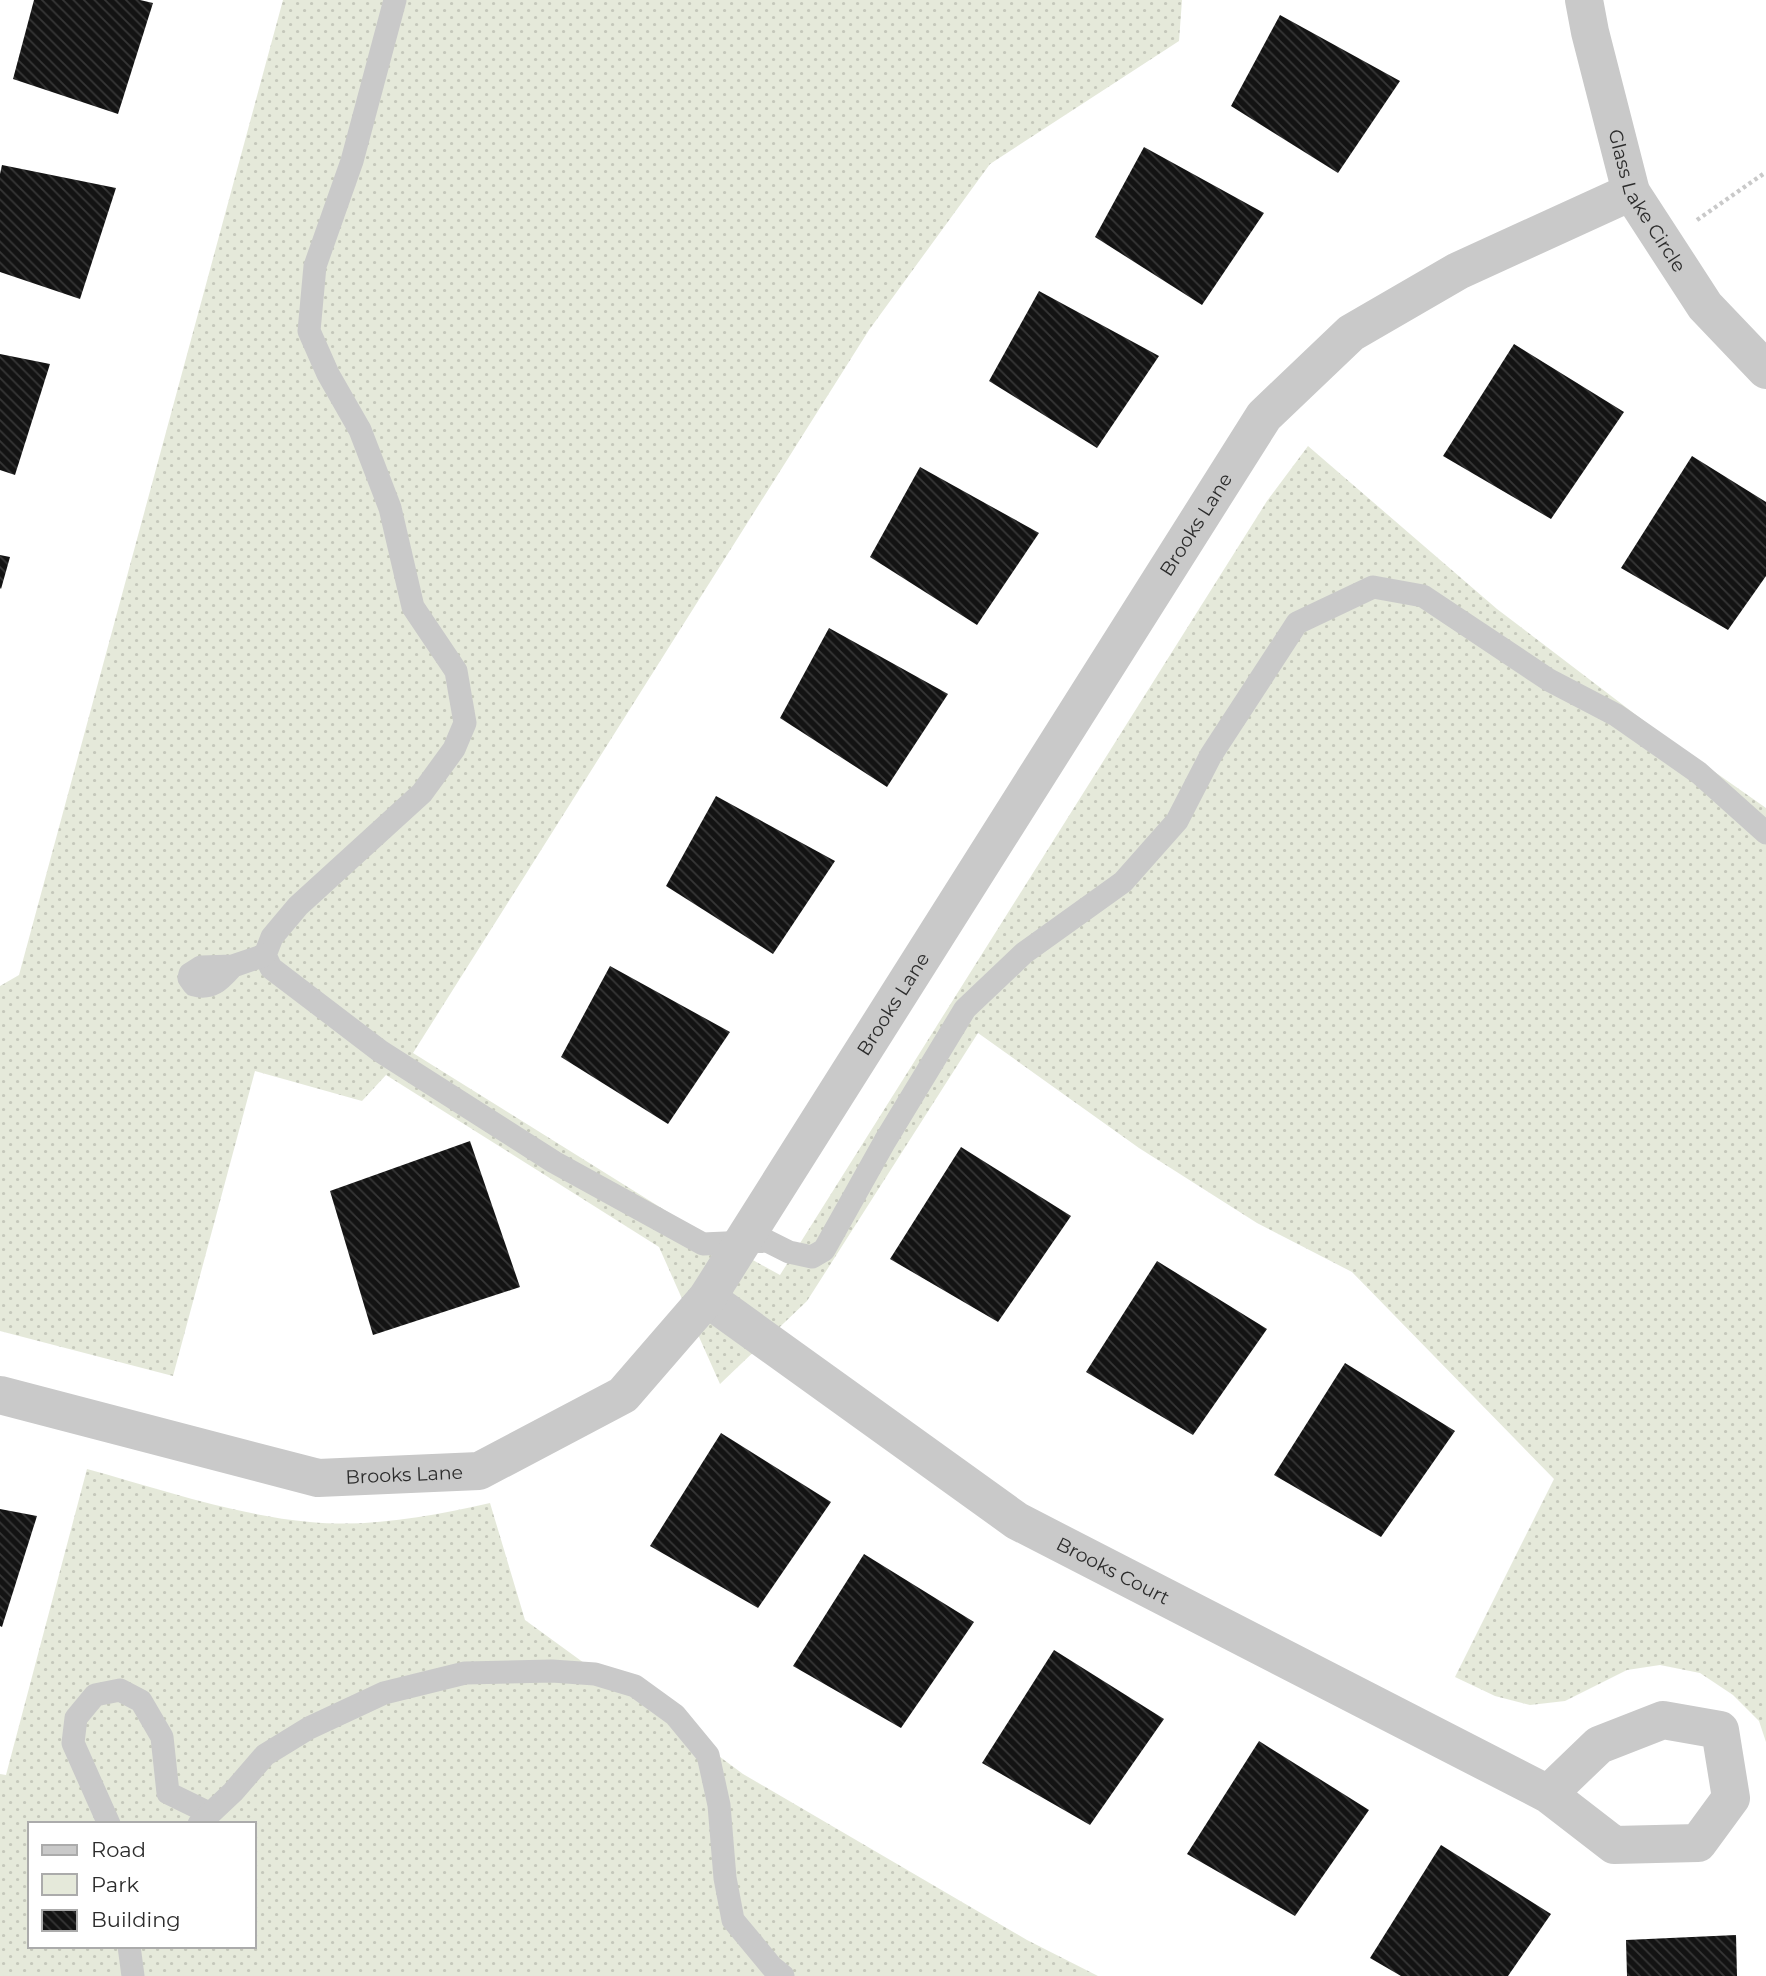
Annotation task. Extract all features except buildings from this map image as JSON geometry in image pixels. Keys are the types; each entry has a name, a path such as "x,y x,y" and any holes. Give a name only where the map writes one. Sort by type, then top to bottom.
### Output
{"street":[{"name":"Glass Lake Circle","path":"1584,0 1631,192 1705,306 1766,370"},
{"name":"Brooks Lane","path":"0,1395 318,1478 479,1471 623,1395 707,1298 1264,416 1352,332 1458,271 1631,192"},
{"name":"Brooks Court","path":"707,1298 1017,1521 1548,1794 1614,1845 1698,1843 1731,1798 1720,1730 1663,1720 1599,1745 1548,1794"}],"lane":[{"path":"394,0 352,161 315,266 309,331 328,374 360,430 390,508 412,607 456,671 465,723 454,749 422,793 298,906 272,937 265,955 271,968 380,1051 554,1162 702,1244 767,1241 789,1252 812,1257 824,1250 885,1141 965,1009 1024,953 1123,882 1177,821 1211,755 1297,623 1373,587 1423,596 1549,680 1616,715 1699,774 1766,833"},
{"path":"233,966 265,955"},
{"path":"108,1822 73,1743 76,1718 95,1695 120,1690 141,1702 162,1737 168,1793 204,1818 233,1792 265,1755 309,1728 384,1693 465,1672 552,1671 595,1674 635,1686 675,1714 708,1755 719,1805 725,1878 733,1920 772,1967 783,1976"},
{"path":"129,1948 133,1976"}],"path":[{"path":"1663,240 1708,213 1766,172"}],"green space":[{"path":"283,0 1182,0 1179,41 990,164 869,330 413,1053 679,1219 780,1275 1267,501 1308,446 1497,609 1665,737 1766,808 1766,1742 1759,1721 1733,1695 1700,1673 1660,1665 1627,1670 1565,1701 1530,1705 1495,1696 1455,1677 1554,1479 1352,1272 1257,1223 1139,1148 978,1033 807,1301 720,1384 659,1247 386,1075 362,1101 255,1071 173,1376 0,1331 0,986 19,975"},
{"path":"87,1469 253,1514 310,1522 378,1522 490,1503 525,1620 628,1695 650,1705 743,1774 1027,1940 1098,1976 0,1976 0,1774 6,1775"}]}
